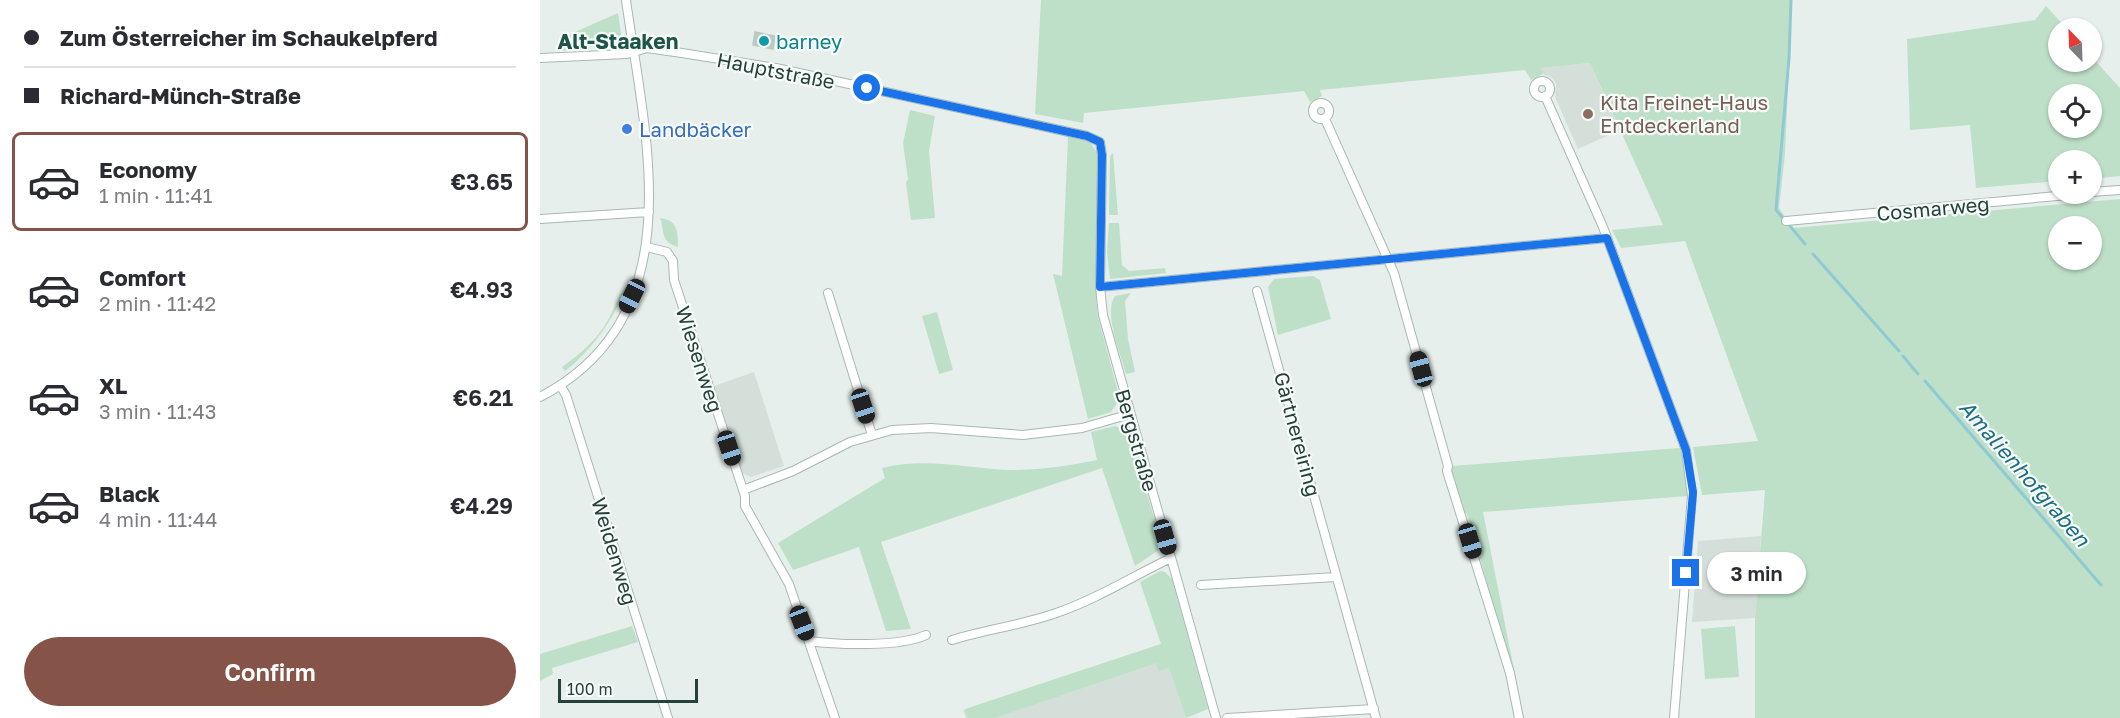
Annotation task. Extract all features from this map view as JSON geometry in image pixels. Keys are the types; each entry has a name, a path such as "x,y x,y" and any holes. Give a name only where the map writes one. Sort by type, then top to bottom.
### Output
{"street":[{"path":"540,397 560,385 593,356 618,324 636,287 647,247 650,212 645,132 627,0"},
{"name":"Hauptstraße","path":"540,58 634,52 646,48 777,68 996,115 1095,139 1102,147 1102,155"},
{"path":"1545,96 1607,238 1686,450 1693,492 1674,718"},
{"path":"1325,118 1389,259 1445,455 1456,502 1510,673 1519,718"},
{"name":"Bergstraße","path":"1102,155 1100,287 1105,326 1218,717"},
{"path":"2102,191 2120,190"},
{"name":"Cosmarweg","path":"1786,221 2048,197"},
{"path":"540,219 650,212"},
{"path":"1100,287 1607,238"},
{"name":"Wiesenweg","path":"647,247 667,252 673,261 674,280 743,490 747,511 789,584 835,718"},
{"name":"Gärtnereiring","path":"1257,291 1376,718"},
{"path":"828,293 872,435"},
{"name":"Weidenweg","path":"560,385 566,395 668,718"},
{"path":"743,490 793,471 844,445 872,435 914,427 1000,435 1034,434 1083,428 1130,414"},
{"path":"952,640 1024,624 1087,602 1171,558"},
{"path":"1201,585 1336,577"},
{"path":"809,641 853,644 916,640 926,635"},
{"path":"1227,718 1374,709"}],"shaded area":[{"name":"Kita Freinet-Haus Entdeckerland","path":"1590,63 1620,130 1578,149 1555,97 1556,83 1552,78 1543,74 1540,68"},
{"path":"754,372 784,466 751,477 742,473 714,386"},
{"path":"1761,536 1755,618 1692,622 1698,541"},
{"path":"1161,644 1186,718 966,718 963,710"}],"green space":[{"path":"1041,0 1792,0 1785,154 1779,208 1793,228 2064,204 2102,204 2102,201 2120,199 2120,718 1755,718 1755,618 1765,490 1702,495 1693,447 1758,441 1685,241 1621,248 1612,230 1663,225 1590,63 1541,68 1543,74 1531,80 1525,70 1320,90 1322,96 1310,102 1304,91 1084,113 1083,123 1035,114"},
{"path":"2046,6 2057,18 2048,18 2048,72 2102,72 2102,68 2120,88 2120,176 2102,178 2102,150 2048,150 2048,182 1976,188 1970,125 1910,130 1907,39 2035,20"},
{"path":"618,13 622,40 619,45 587,47 585,36 569,40 571,50 561,51 559,39"},
{"path":"910,110 935,116 929,151 935,218 911,220 903,143"},
{"path":"1068,137 1090,142 1098,154 1096,297 1098,317 1120,399 1111,412 1088,419 1053,274 1062,276"},
{"path":"1113,153 1118,215 1109,215 1110,156"},
{"path":"660,218 674,224 678,247 668,242 664,236"},
{"path":"1109,223 1119,223 1122,265 1129,271 1165,268 1166,273 1110,279 1107,252"},
{"path":"1313,276 1320,280 1331,319 1278,335 1268,287 1274,279"},
{"path":"631,280 604,330 586,352 565,371 562,367 599,334"},
{"path":"1131,293 1125,301 1128,339 1135,372 1126,374 1114,334 1111,313 1115,296"},
{"path":"937,312 953,370 939,374 922,316"},
{"path":"1115,426 1129,432 1162,545 1162,548 1135,566 1102,468 881,542 911,629 886,631 859,547 793,570 778,543 885,478 882,468 930,463 1021,470 1086,462 1097,460 1091,432"},
{"path":"1679,448 1682,450 1690,493 1688,496 1483,512 1517,685 1467,514 1462,511 1450,469 1452,466"},
{"path":"1160,571 1165,572 1172,579 1208,709 1186,718 1169,668 1159,671 1156,663 995,718 968,718 965,709 1161,644 1140,582"},
{"path":"632,626 638,642 552,668 553,674 540,681 540,654"},
{"path":"1735,626 1739,677 1705,679 1701,629"}],"building":[{"name":"barney","path":"755,32 775,36 773,49 753,45"}],"waterway":[{"name":"Amalienhofgraben","path":"1783,218 1776,210 1789,58 1791,0"},
{"name":"Amalienhofgraben","path":"1790,226 1805,244"},
{"name":"Amalienhofgraben","path":"1813,254 1899,351"},
{"name":"Amalienhofgraben","path":"1903,356 1918,374"},
{"name":"Amalienhofgraben","path":"1925,381 2101,585"}],"place":[{"name":"barney","path":"764,41"},
{"name":"Kita Freinet-Haus Entdeckerland","path":"1588,114"},
{"name":"Landbäcker","path":"627,129"}],"district":[{"name":"Alt-Staaken","path":"618,41"}],"route":[{"path":"867,88 1087,136 1100,142 1102,147 1100,287 1607,238 1682,445 1686,450 1693,492 1686,573"}]}
